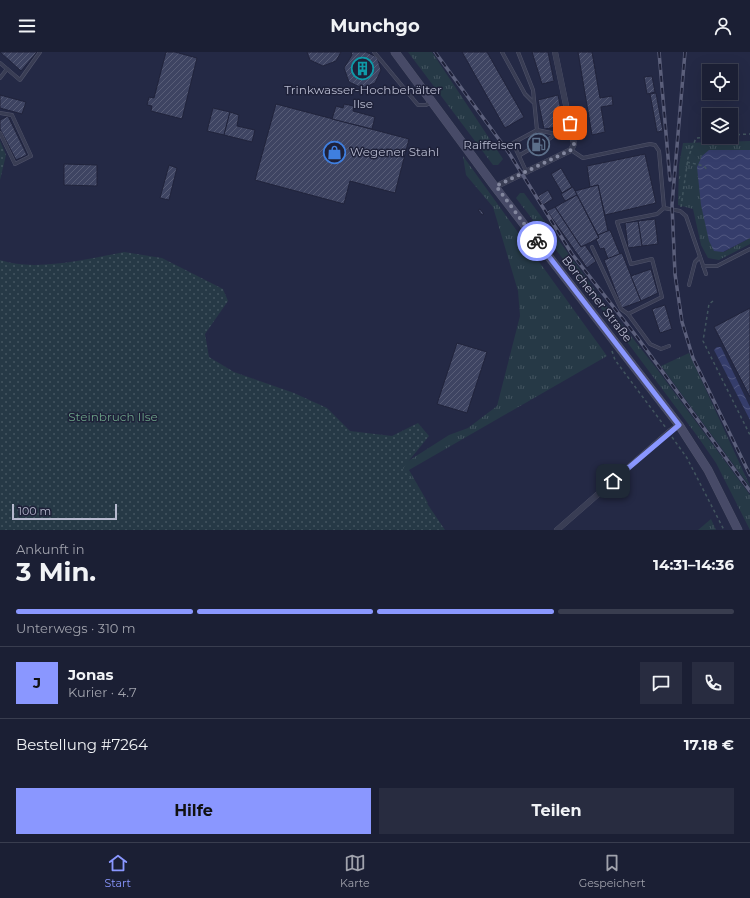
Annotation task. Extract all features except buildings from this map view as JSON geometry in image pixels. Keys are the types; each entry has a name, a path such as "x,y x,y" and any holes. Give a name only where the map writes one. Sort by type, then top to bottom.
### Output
{"main road":[{"name":"Borchener Straße","path":"395,52 679,425 708,470 738,530"}],"street":[{"path":"496,186 571,150 574,144 555,52"},
{"path":"557,530 668,432 679,425"}],"lane":[{"path":"0,63 20,80 40,52"},
{"path":"374,52 418,105 426,105 432,101"},
{"path":"502,52 525,94 533,102"},
{"path":"518,52 533,90 537,130"},
{"path":"0,78 7,69"},
{"path":"0,113 12,115 31,156 15,164 0,133"},
{"path":"526,171 520,155 513,143 537,130 556,134 571,131"},
{"path":"545,142 556,134"},
{"path":"571,150 583,158 650,144 655,145 659,152 664,208"},
{"path":"520,155 532,148"},
{"path":"664,208 680,211 686,216 706,274"},
{"path":"628,314 662,297 652,259 631,264 618,222 657,214 664,208"},
{"path":"592,247 621,309 628,314 650,344 661,350 669,346"},
{"path":"703,266 716,266 750,249"},
{"path":"689,285 695,262 700,257"}],"path":[{"path":"738,135 750,134"},
{"path":"680,211 688,162 696,138 702,138"},
{"path":"688,162 704,166 708,171"},
{"path":"712,301 709,304 704,342 750,435"},
{"path":"668,432 687,458 724,530"}],"green space":[{"path":"408,52 432,52 503,159 498,165 493,165"},
{"path":"0,141 6,155 0,180"},
{"path":"738,141 750,141 750,150 709,150 724,252 750,238 750,244 719,260 708,258 701,245 693,209 678,205 679,165 683,143 738,144"},
{"path":"463,156 607,356 409,470 428,503 416,509 380,479 449,435 468,428 497,406 520,316 518,291 493,207 466,175"},
{"path":"520,193 524,193 611,312 610,315 607,316 516,198"},
{"name":"Steinbruch Ilse","path":"124,252 162,258 223,289 228,301 205,334 209,357 234,372 294,393 327,408 350,431 392,436 418,423 429,436 403,468 445,530 0,530 0,260 29,265 45,265 78,261"},
{"path":"613,313 657,369 750,495 750,530 716,463 613,323"},
{"path":"689,353 750,486 750,487 661,366"},
{"path":"711,519 716,530 698,530"}],"water":[{"path":"709,150 750,150 750,238 723,252 714,251 709,241 701,205 697,167 702,156"},
{"path":"717,347 721,347 750,407 750,420 714,350"}],"railway":[{"path":"435,52 509,153 572,254 637,337 750,491"},
{"path":"659,52 670,180"},
{"path":"685,52 672,205 675,274 682,322 693,358 750,475"}],"way so far":[{"path":"537,241 496,186 571,150 574,144 570,123"}],"place":[{"name":"Trinkwasser-Hochbehälter Ilse","path":"363,69"},
{"name":"Raiffeisen","path":"538,145"},
{"name":"Wegener Stahl","path":"334,152"}],"route":[{"path":"537,241 679,425 668,432 613,481"}]}
